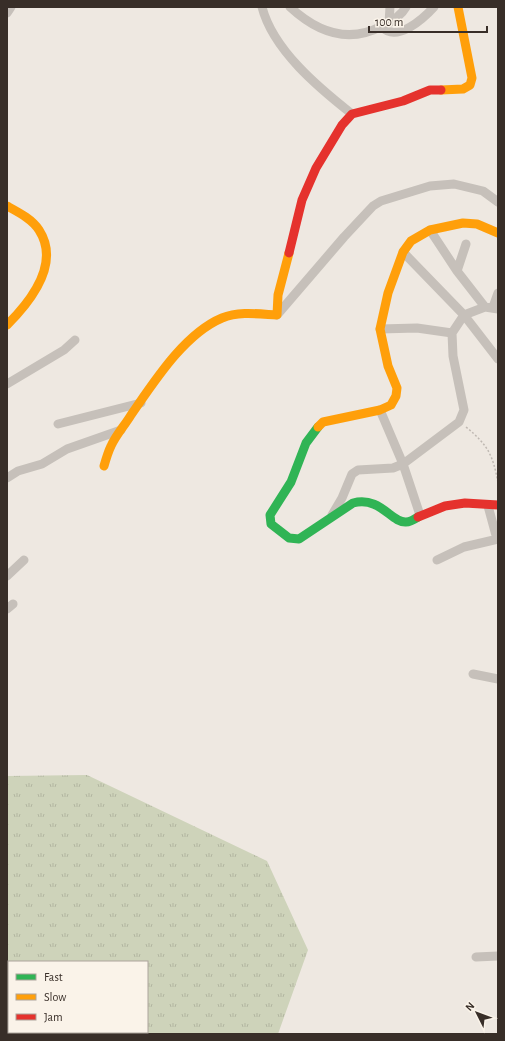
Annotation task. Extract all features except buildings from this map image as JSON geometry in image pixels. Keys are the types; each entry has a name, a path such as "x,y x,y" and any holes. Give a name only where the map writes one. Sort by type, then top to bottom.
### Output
{"street":[{"path":"7,13 12,7"},
{"path":"262,7 271,28 296,63 319,88 352,114"},
{"path":"290,7 302,18 318,27 343,35 361,34 385,25 403,12 406,7"},
{"path":"390,7 385,25 388,31 400,31 419,21 434,7"},
{"path":"277,315 278,295 302,200 316,168 330,143 352,114 403,101 430,90 463,89 468,87 472,78 458,7"},
{"path":"277,315 344,237 373,206 381,201 430,186 454,184 483,191 498,202"},
{"path":"7,206 38,229 44,246 46,265 41,284 21,312 7,325"},
{"path":"498,233 477,224 463,223 430,230 412,240 403,252 388,293 380,329 388,366 397,388 396,396 391,405 380,410 323,422 314,430 306,443 291,482 270,516 271,524 276,528 289,538 299,539 353,503 360,500 370,501 402,521 407,522 446,506 465,503 488,506 498,505"},
{"path":"430,230 457,271 492,308"},
{"path":"457,271 466,244"},
{"path":"403,252 464,315 498,359"},
{"path":"492,308 498,293"},
{"path":"330,518 342,498 352,474 358,470 393,468 403,464 459,422 464,410 453,356 452,333 464,315 492,308"},
{"path":"104,466 111,445 121,430 189,342 223,318 248,313 277,315"},
{"path":"380,329 417,328 452,333"},
{"path":"7,384 64,350 75,340"},
{"path":"58,424 142,403"},
{"path":"380,410 403,464 420,516"},
{"path":"7,478 18,470 42,464 67,448 121,430"},
{"path":"436,560 464,547 498,539 488,506"},
{"path":"7,576 24,560"},
{"path":"473,674 498,679"},
{"path":"476,957 498,956"}],"path":[{"path":"459,422 479,437 487,448 494,460 498,483"}],"green space":[{"path":"87,775 267,861 308,950 278,1034 7,1034 7,776"}],"traffic: fast":[{"path":"318,427 306,443 291,482 270,515 271,524 289,538 299,539 353,503 363,502 378,506 401,521 409,522 418,517"}],"traffic: slow":[{"path":"441,90 463,89 470,85 472,78 458,7"},
{"path":"7,206 33,222 39,230 45,243 46,256 40,282 24,306 7,325"},
{"path":"318,427 323,422 380,410 391,405 396,396 397,388 388,366 380,329 388,293 403,252 411,241 430,230 463,223 477,224 498,233"},
{"path":"104,466 108,453 118,434 160,374 195,335 208,325 222,318 235,314 277,315 278,295 289,253"}],"traffic: jam":[{"path":"289,253 302,200 316,168 342,125 352,114 403,101 430,90 441,90"},
{"path":"418,517 445,506 465,503 498,505"}]}
